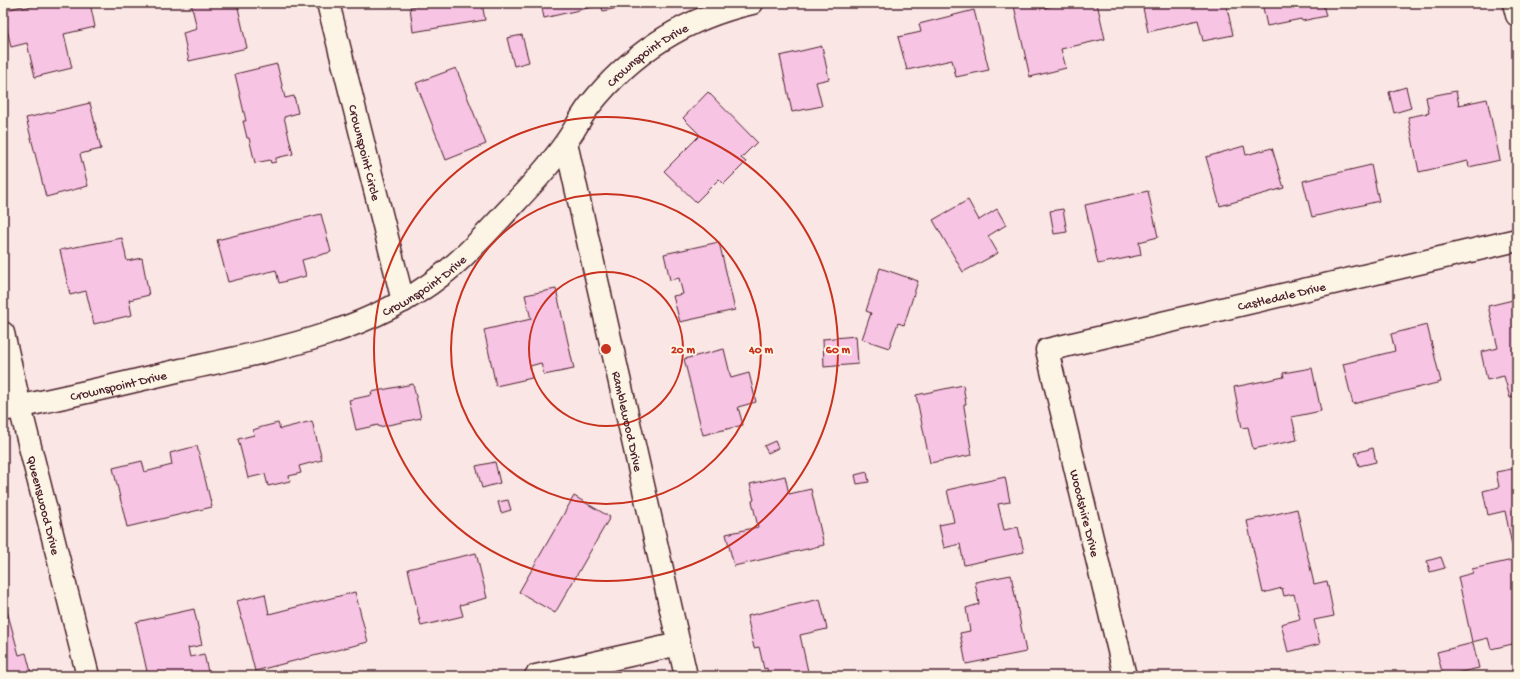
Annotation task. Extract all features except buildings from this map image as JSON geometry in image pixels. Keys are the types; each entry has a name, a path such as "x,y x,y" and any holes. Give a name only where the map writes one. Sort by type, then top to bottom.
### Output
{"street":[{"name":"Crownspoint Circle","path":"328,3 403,302"},
{"name":"Crownspoint Drive","path":"11,408 284,347 355,324 403,302 442,276 474,246 526,192 566,143 588,107 609,82 634,59 710,8 752,3"},
{"path":"1514,3 1517,15"},
{"name":"Ramblewood Drive","path":"566,143 686,676"},
{"name":"Castledale Drive","path":"1047,350 1517,240"},
{"name":"Queenswood Drive","path":"3,333 11,408 88,676"},
{"name":"Woodshire Drive","path":"1047,350 1125,676"},
{"path":"536,676 679,644"}]}
